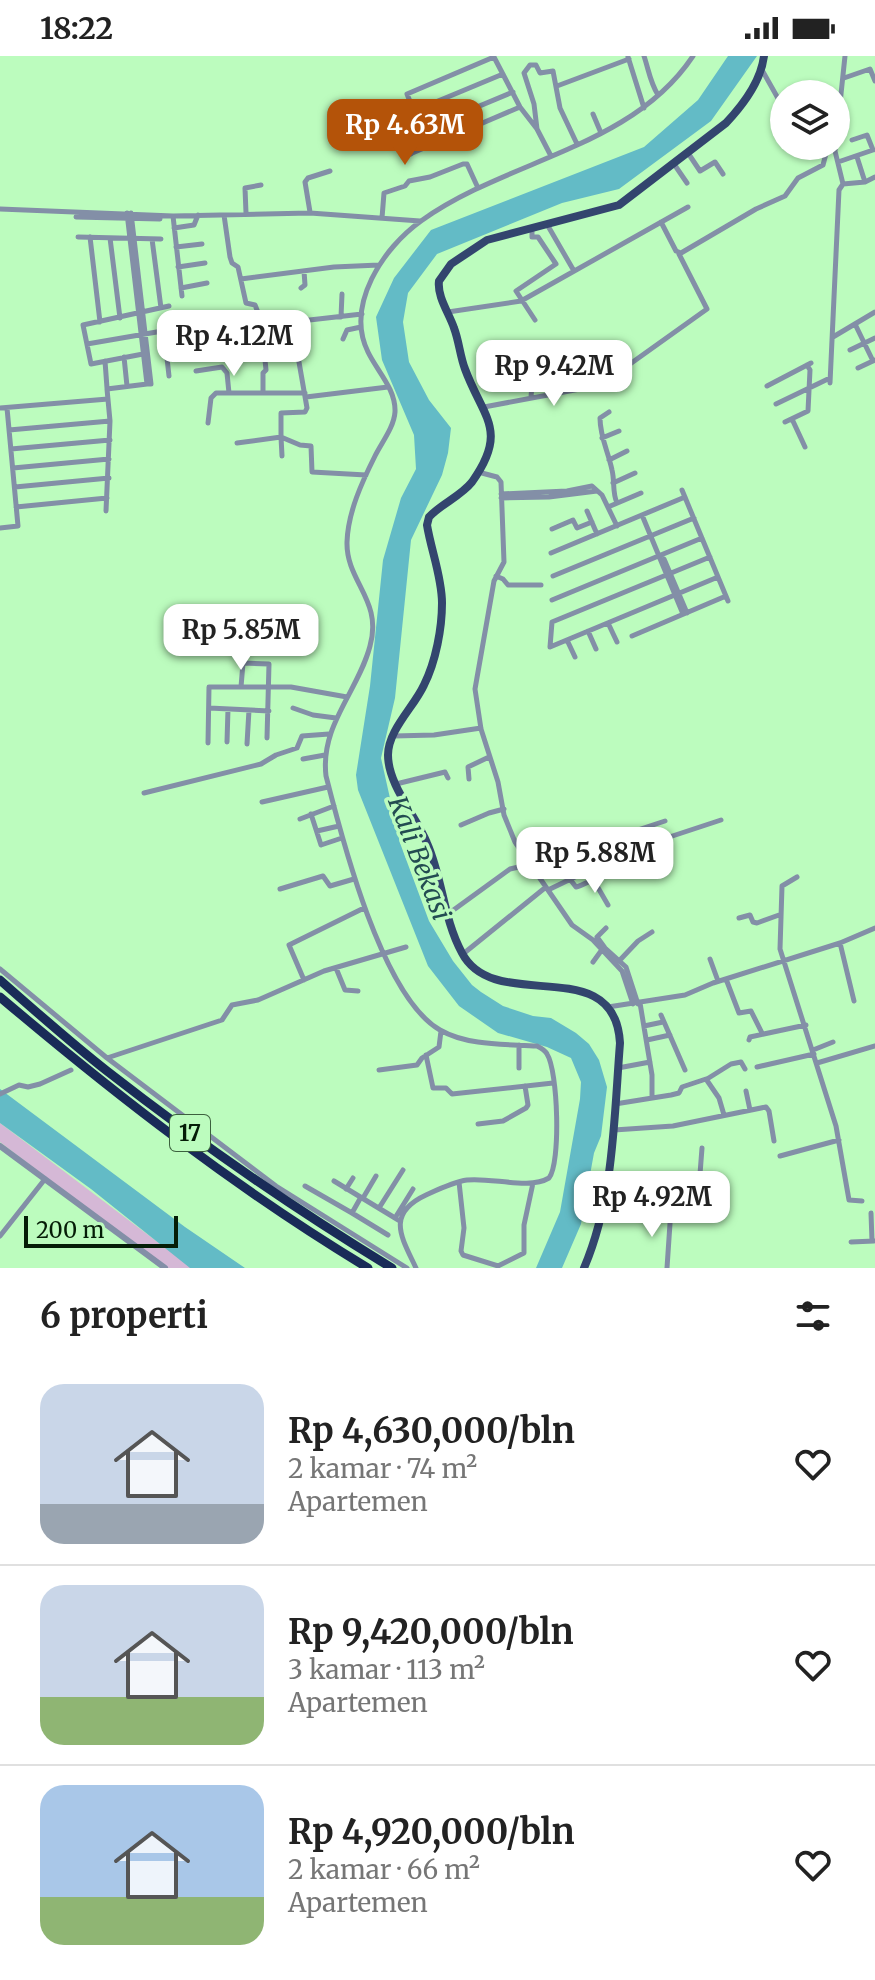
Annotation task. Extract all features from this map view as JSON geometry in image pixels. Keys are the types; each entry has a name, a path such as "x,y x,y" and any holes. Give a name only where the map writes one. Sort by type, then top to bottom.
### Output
{"highway":[{"name":"17","path":"0,980 105,1070 219,1155 324,1227 392,1268"},
{"name":"17","path":"0,997 97,1079 210,1165 367,1268"}],"main road":[{"path":"584,1268 598,1232 605,1200 620,1038 616,1022 607,1007 595,998 562,986 515,984 489,979 471,967 446,916 427,843 396,784 388,754 394,736 424,687 439,634 442,607 427,525 429,517 465,488 478,472 491,444 492,429 466,372 458,338 438,287 446,269 487,240 619,205 738,112 761,69 764,56"}],"street":[{"path":"644,56 649,78"},
{"path":"398,1219 413,1201 459,1182 545,1181 554,1169 557,1125 547,1052 537,1046 479,1041 441,1031 403,991 364,908 328,787 325,755 329,734 362,666 372,637 370,605 353,571 347,544 353,509 393,421 395,404 389,387 366,348 361,327 367,291 379,265 420,221 478,188 623,122 658,95 693,56"},
{"path":"845,56 844,78 870,69 875,81"},
{"path":"428,146 407,94 494,57 520,107 537,129 551,156"},
{"path":"557,86 629,58 644,108"},
{"path":"537,129 536,113 524,70 533,64 540,73 553,71 560,108 577,144"},
{"path":"761,69 770,85"},
{"path":"633,74 644,72 658,95"},
{"path":"414,111 503,74"},
{"path":"422,130 513,92"},
{"path":"390,102 411,154"},
{"path":"403,157 520,107"},
{"path":"593,114 601,133"},
{"path":"776,404 808,387 830,381 839,190 843,184 838,162 873,149 867,135 852,140"},
{"path":"687,152 700,171 715,162 723,174"},
{"path":"857,157 865,182"},
{"path":"679,254 756,209 785,196 798,178 823,165 826,160"},
{"path":"673,163 687,183"},
{"path":"382,218 384,193 405,186 409,181 430,177 463,164 467,164 478,188"},
{"path":"310,213 305,182 308,178 330,171"},
{"path":"843,184 865,182 875,177"},
{"path":"246,213 245,188 261,185"},
{"path":"448,312 521,301 688,207"},
{"path":"0,209 160,219"},
{"path":"76,217 310,213 420,221"},
{"path":"224,214 230,257 238,267 246,302 255,305 257,327 263,331 268,346 264,350 266,370 262,374 263,393"},
{"path":"174,228 194,225 198,215"},
{"path":"107,389 151,384 129,216"},
{"path":"173,216 182,296"},
{"path":"630,364 707,309 661,222"},
{"path":"548,226 574,271"},
{"path":"532,229 532,237 538,237 556,266 517,290 535,320"},
{"path":"78,237 161,239"},
{"path":"90,237 100,322"},
{"path":"110,238 120,318"},
{"path":"152,239 161,308"},
{"path":"176,247 202,244"},
{"path":"178,267 205,263"},
{"path":"241,279 379,265"},
{"path":"301,288 305,285 304,271"},
{"path":"181,288 207,283"},
{"path":"341,317 342,294"},
{"path":"143,354 91,364 83,325 169,306"},
{"path":"833,337 875,312"},
{"path":"258,314 285,313 292,322 305,395 306,411 281,413 282,456"},
{"path":"292,322 362,314"},
{"path":"855,324 874,361 858,368"},
{"path":"343,339 347,330 361,327"},
{"path":"87,344 174,329"},
{"path":"164,331 169,376"},
{"path":"143,334 147,384"},
{"path":"850,350 875,338"},
{"path":"124,357 127,386"},
{"path":"484,407 580,389 592,380 579,359 563,365 537,366 533,373 531,397"},
{"path":"105,361 110,421 106,511"},
{"path":"767,386 809,364 808,411 785,422"},
{"path":"196,371 222,367 227,373 229,393"},
{"path":"208,423 213,395 305,395 389,387"},
{"path":"0,528 18,526 4,408 108,399"},
{"path":"609,412 600,418 601,439 609,460 617,503"},
{"path":"792,419 805,447"},
{"path":"9,430 110,421"},
{"path":"601,439 619,431"},
{"path":"237,443 281,437 311,446 312,472 366,475"},
{"path":"0,446 110,440"},
{"path":"609,460 627,451"},
{"path":"13,468 109,459"},
{"path":"478,472 499,479 504,562 496,576 476,674 475,696 489,757 515,842 572,925 595,938 629,972 647,1040 652,1098"},
{"path":"613,483 635,473"},
{"path":"14,487 109,478"},
{"path":"632,636 727,599 682,490"},
{"path":"501,496 598,491 617,526"},
{"path":"608,507 641,493"},
{"path":"551,553 685,497"},
{"path":"16,507 107,498"},
{"path":"587,511 597,534"},
{"path":"644,514 685,614"},
{"path":"553,576 694,518"},
{"path":"552,529 573,520 577,528 592,522"},
{"path":"552,600 702,538"},
{"path":"710,557 552,622 550,647 718,577"},
{"path":"496,576 508,585 541,585"},
{"path":"608,623 617,642"},
{"path":"588,631 596,649"},
{"path":"567,640 575,657"},
{"path":"241,687 243,663 269,664 267,738"},
{"path":"208,743 209,687 291,687 347,697"},
{"path":"209,708 269,711"},
{"path":"293,708 336,718"},
{"path":"227,742 228,709"},
{"path":"247,744 249,710"},
{"path":"394,736 434,735 481,728"},
{"path":"144,793 261,764 297,748 302,736 329,734"},
{"path":"303,759 325,755"},
{"path":"469,779 468,767 489,757"},
{"path":"396,784 445,772 448,778"},
{"path":"262,802 328,787"},
{"path":"300,819 334,806"},
{"path":"461,825 504,809"},
{"path":"311,814 323,846 342,838"},
{"path":"462,954 547,888 633,849 721,820"},
{"path":"446,916 510,869 533,867 665,821"},
{"path":"317,831 339,826"},
{"path":"569,878 578,887 630,860"},
{"path":"280,889 323,876 330,886 354,879"},
{"path":"797,877 782,886 779,940 839,1140 849,1200 862,1201"},
{"path":"593,879 608,905"},
{"path":"304,980 289,945 364,908"},
{"path":"739,918 749,915 757,923 780,915"},
{"path":"595,938 606,928"},
{"path":"607,1007 685,995 718,981 840,943 875,928"},
{"path":"620,960 630,953 638,941 652,932"},
{"path":"595,938 601,951 622,971 637,1004"},
{"path":"840,943 854,1001"},
{"path":"107,1058 222,1020 232,1005 258,1000 336,968 406,947"},
{"path":"593,962 601,951"},
{"path":"710,959 718,981"},
{"path":"336,968 345,990 358,991"},
{"path":"0,969 107,1058 276,1186 407,1268"},
{"path":"726,979 739,1013 751,1012 762,1033"},
{"path":"644,1026 662,1019 679,1050 685,1070"},
{"path":"749,1040 762,1033 806,1025"},
{"path":"379,1070 413,1066 439,1047 441,1031"},
{"path":"647,1040 670,1035"},
{"path":"757,1067 813,1052 833,1042"},
{"path":"519,1045 519,1068"},
{"path":"817,1063 875,1046"},
{"path":"426,1055 433,1088 446,1088 452,1094 553,1083"},
{"path":"618,1068 650,1062"},
{"path":"615,1104 679,1093 682,1087 707,1079 731,1064 741,1062 745,1069"},
{"path":"0,1094 19,1085 28,1087 40,1084 71,1070"},
{"path":"707,1079 719,1098 724,1115"},
{"path":"478,1124 503,1121 526,1108 525,1086"},
{"path":"746,1091 750,1110"},
{"path":"613,1130 673,1126 768,1108 774,1141"},
{"path":"780,1156 839,1140"},
{"path":"0,1146 165,1268"},
{"path":"605,1200 652,1202 656,1196 692,1192 699,1187 702,1148"},
{"path":"379,1208 403,1170"},
{"path":"352,1213 376,1176"},
{"path":"346,1189 353,1178"},
{"path":"0,1236 45,1179"},
{"path":"334,1181 398,1219"},
{"path":"459,1182 464,1228 461,1251 463,1255 498,1266 524,1253 524,1225 533,1183"},
{"path":"305,1186 388,1235"},
{"path":"413,1189 398,1219 400,1236 416,1268"},
{"path":"667,1268 672,1194"},
{"path":"851,1242 873,1241 871,1213"},
{"path":"367,1268 378,1252"}],"shaded area":[{"path":"0,1123 192,1268 165,1268 0,1142"}],"water":[{"path":"728,56 757,56 711,121 619,189 562,203 437,254 408,293 403,322 409,362 429,400 451,428 442,475 411,540 395,698 381,758 400,843 429,921 472,985 503,1006 533,1016 551,1018 576,1033 589,1044 599,1060 607,1087 601,1136 594,1153 581,1224 562,1268 536,1268 560,1212 581,1082 571,1058 547,1047 498,1033 459,1006 428,966 358,790 356,775 370,686 383,560 401,498 416,469 414,435 382,360 376,317 394,278 431,230 644,147 698,100"},
{"path":"0,1089 245,1268 190,1268 91,1189 0,1123"}],"water label":[{"name":"Kali Bekasi","path":"420,858"}]}
